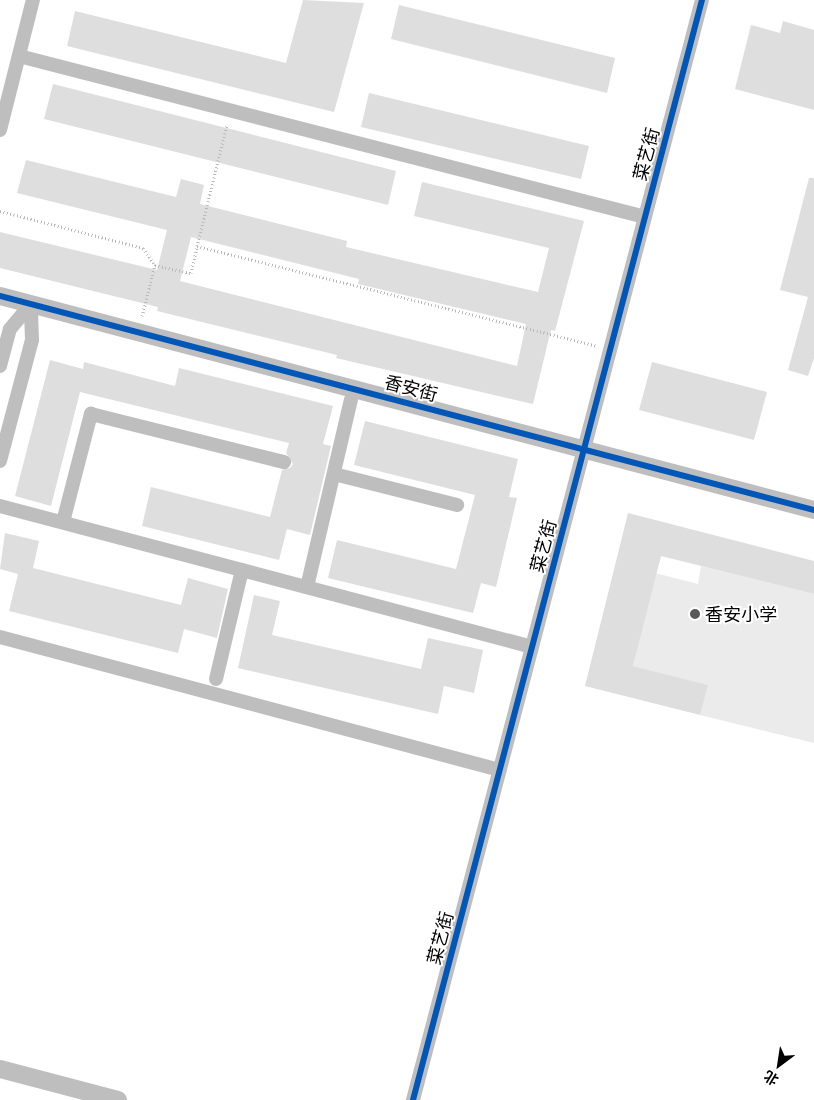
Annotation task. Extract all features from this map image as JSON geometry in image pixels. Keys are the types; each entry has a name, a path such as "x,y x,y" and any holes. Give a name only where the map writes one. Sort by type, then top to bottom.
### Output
{"street":[{"path":"0,130 33,0"},
{"name":"菜艺街","path":"413,1100 702,0"},
{"path":"18,56 645,217"},
{"name":"香安街","path":"0,296 814,510"},
{"path":"0,366 10,329 31,304"},
{"path":"0,461 32,340 31,304"},
{"path":"306,587 351,400"},
{"path":"63,522 91,414 284,462"},
{"path":"334,474 457,504"},
{"path":"0,506 532,647"},
{"path":"216,679 242,570"},
{"path":"0,638 500,770"},
{"path":"0,1069 118,1100"}],"path":[{"path":"0,211 143,248 155,265 191,273 230,110"},
{"path":"197,246 610,350"},
{"path":"138,332 155,265"}],"shaded area":[{"path":"701,566 814,594 814,743 700,715 707,685 633,666 655,573 698,584"}],"building":[{"path":"303,0 364,3 334,112 67,46 75,11 286,63"},
{"path":"399,5 615,58 607,93 391,39"},
{"path":"783,21 814,30 814,110 735,89 751,25 780,33"},
{"path":"53,84 396,171 388,205 44,119"},
{"path":"369,93 589,146 581,179 361,127"},
{"path":"26,160 176,197 181,179 204,185 200,204 347,241 346,247 538,292 549,248 414,216 422,182 584,221 555,331 551,330 533,404 336,358 337,355 157,311 158,307 0,268 0,232 157,270 167,230 17,193","holes":["191,237 359,279 358,284 526,324 517,366 180,281"]},
{"path":"809,178 814,178 814,358 808,376 788,370 808,297 780,290"},
{"path":"50,360 83,369 84,362 175,386 179,368 333,406 323,444 331,446 310,535 287,529 279,560 142,526 151,487 270,517 282,470 290,468 293,464 286,453 289,443 80,392 51,506 15,496"},
{"path":"652,362 767,392 754,440 639,410"},
{"path":"365,421 518,459 509,497 517,498 496,587 481,583 473,613 328,578 337,540 456,569 475,495 354,465"},
{"path":"628,513 814,561 814,594 661,556 633,666 708,685 700,715 585,686"},
{"path":"5,533 39,541 33,568 181,605 188,578 228,589 217,638 184,629 178,653 9,611 18,574 0,569"},
{"path":"254,595 280,601 272,635 421,669 428,638 483,650 474,693 444,686 438,714 238,668"}],"cycle path":[{"path":"413,1100 702,0"},
{"path":"0,296 814,510"}],"place":[{"name":"香安小学","path":"695,614"}]}
